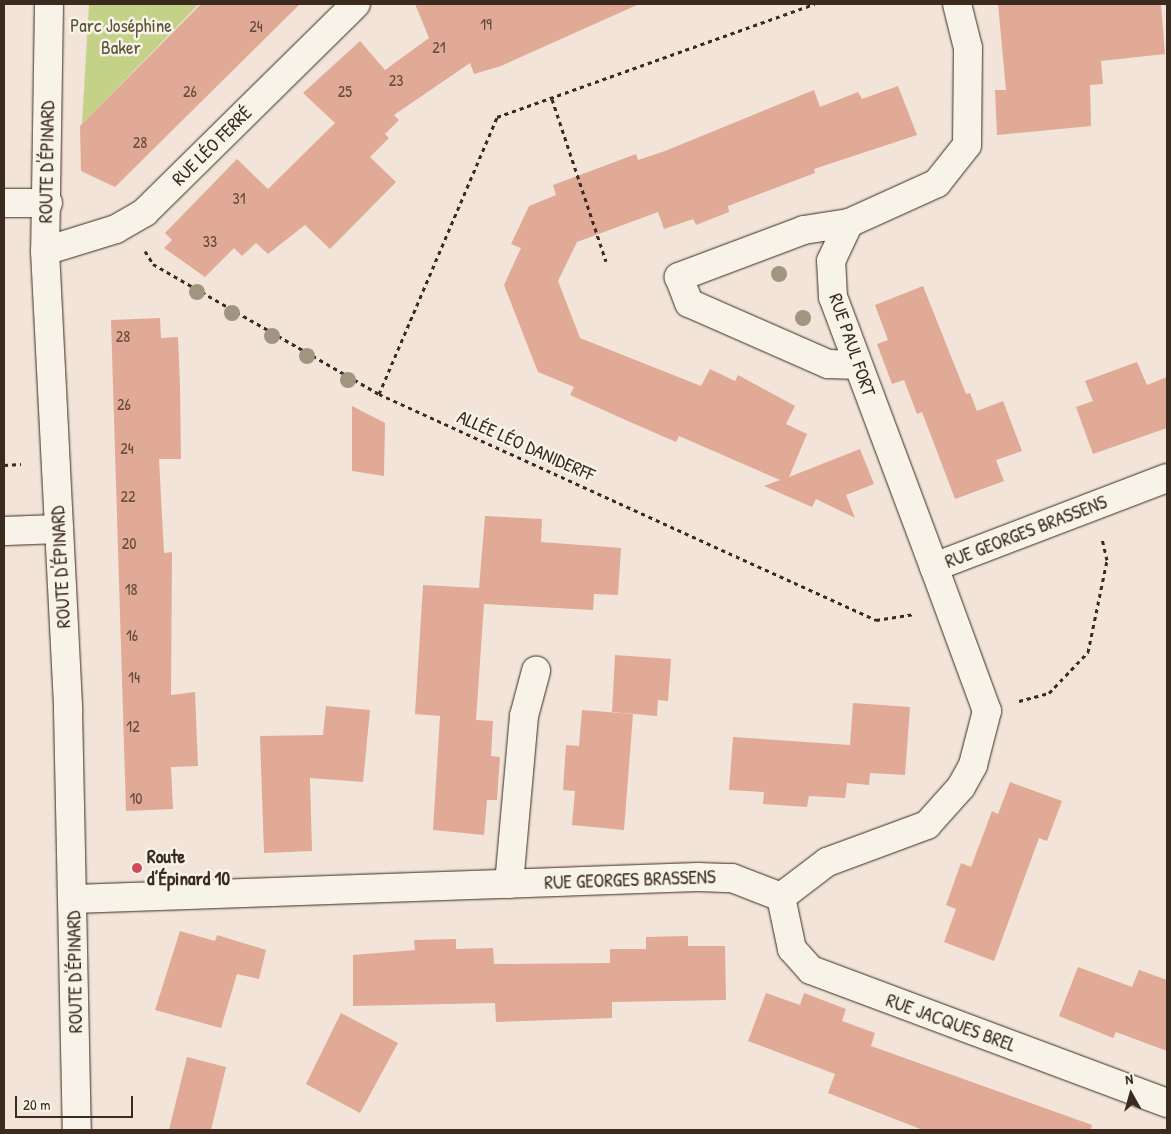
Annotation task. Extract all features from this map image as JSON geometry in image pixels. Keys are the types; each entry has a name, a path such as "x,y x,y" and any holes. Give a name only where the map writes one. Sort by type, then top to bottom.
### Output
{"street":[{"name":"ROUTE D'ÉPINARD","path":"49,4 48,203 45,251 59,529 74,899 77,1130"},
{"name":"RUE LÉO FERRÉ","path":"45,251 116,229 146,212 356,4"},
{"path":"858,365 828,364 688,302 679,277 804,230 849,222 937,183 967,145 968,48 956,4"},
{"path":"4,203 48,203"},
{"name":"RUE PAUL FORT","path":"849,222 831,262 833,297 934,567"},
{"name":"RUE GEORGES BRASSENS","path":"987,711 934,567 1167,478"},
{"path":"4,531 59,529"},
{"path":"509,884 524,716 536,671"},
{"path":"781,898 826,862 928,825 961,787 973,765 987,711"},
{"name":"RUE GEORGES BRASSENS","path":"74,899 718,877 781,898"},
{"name":"RUE JACQUES BREL","path":"781,898 792,949 811,970 1167,1103"}],"path":[{"path":"379,394 497,117 552,99 814,4"},
{"path":"552,99 606,261"},
{"name":"ALLÉE LÉO DANIDERFF","path":"143,249 153,264 379,394 876,620 920,613"},
{"path":"4,464 32,463"},
{"path":"987,711 1049,693 1088,652 1107,560 1093,506"}],"green space":[{"name":"Parc Joséphine Baker","path":"89,4 199,4 82,124"}],"building":[{"path":"201,4 300,4 115,187 81,171 80,126"},
{"path":"415,4 637,5 501,66 474,74 470,63 394,115 399,120 385,134 389,138 370,157 396,182 330,249 305,225 268,254 256,243 242,256 234,248 205,277 164,248 172,240 165,233 237,159 268,189 335,123 303,93 360,41 385,70 429,38"},
{"path":"998,4 1161,4 1165,54 1101,61 1103,84 1090,85 1091,126 997,135 995,90 1006,90"},
{"path":"898,86 917,135 814,169 815,173 728,206 729,212 696,225 693,219 664,229 658,212 577,242 558,281 580,338 701,386 710,369 735,381 738,375 795,406 786,424 807,434 789,477 860,449 874,484 846,495 855,518 816,499 812,507 764,486 780,480 679,436 676,442 621,418 570,395 574,387 538,372 504,285 521,248 511,244 529,206 556,195 553,185 636,154 638,160 665,151 814,90 820,107 858,92 862,99"},
{"path":"923,286 966,394 970,393 977,411 1003,401 1022,451 996,460 1004,481 955,499 922,412 917,414 904,380 892,384 877,344 888,340 875,305"},
{"path":"160,318 161,338 178,337 180,385 181,459 159,459 164,553 172,552 171,695 195,692 198,766 171,767 173,809 126,811 111,320"},
{"path":"1137,362 1147,385 1167,377 1167,428 1093,454 1076,407 1093,401 1085,381"},
{"path":"352,406 385,423 384,476 352,471"},
{"path":"485,516 542,519 541,542 621,548 618,595 594,594 593,610 484,604 476,720 493,721 491,756 500,757 497,800 487,800 484,835 433,830 440,716 415,714 423,585 479,588"},
{"path":"615,655 671,659 668,701 658,700 657,716 612,712"},
{"path":"853,703 910,707 905,775 870,773 869,785 847,783 845,798 809,796 807,807 763,804 764,792 729,790 733,737 850,745"},
{"path":"326,706 370,710 363,782 310,778 312,851 264,853 260,736 323,735"},
{"path":"582,710 633,714 624,830 572,825 575,791 563,790 566,745 579,746"},
{"path":"1010,782 1062,801 1047,841 1039,838 994,961 944,942 956,909 946,905 961,863 971,867 992,811 998,814"},
{"path":"180,931 215,941 217,935 266,950 259,979 237,974 221,1028 155,1010"},
{"path":"688,936 688,946 725,946 726,1000 612,1002 612,1018 496,1022 495,1003 353,1006 353,955 415,950 414,940 456,939 456,949 493,948 494,964 610,963 610,949 646,949 646,937"},
{"path":"1078,967 1132,987 1139,970 1167,980 1167,1051 1116,1032 1113,1038 1059,1016"},
{"path":"766,993 800,1005 804,993 846,1009 842,1021 875,1033 871,1046 1092,1125 1091,1130 923,1130 828,1093 835,1074 748,1041"},
{"path":"341,1013 398,1043 360,1113 306,1084"},
{"path":"187,1057 226,1067 211,1130 169,1130"}],"place":[{"name":"Route d’Épinard 10","path":"137,868"}]}
